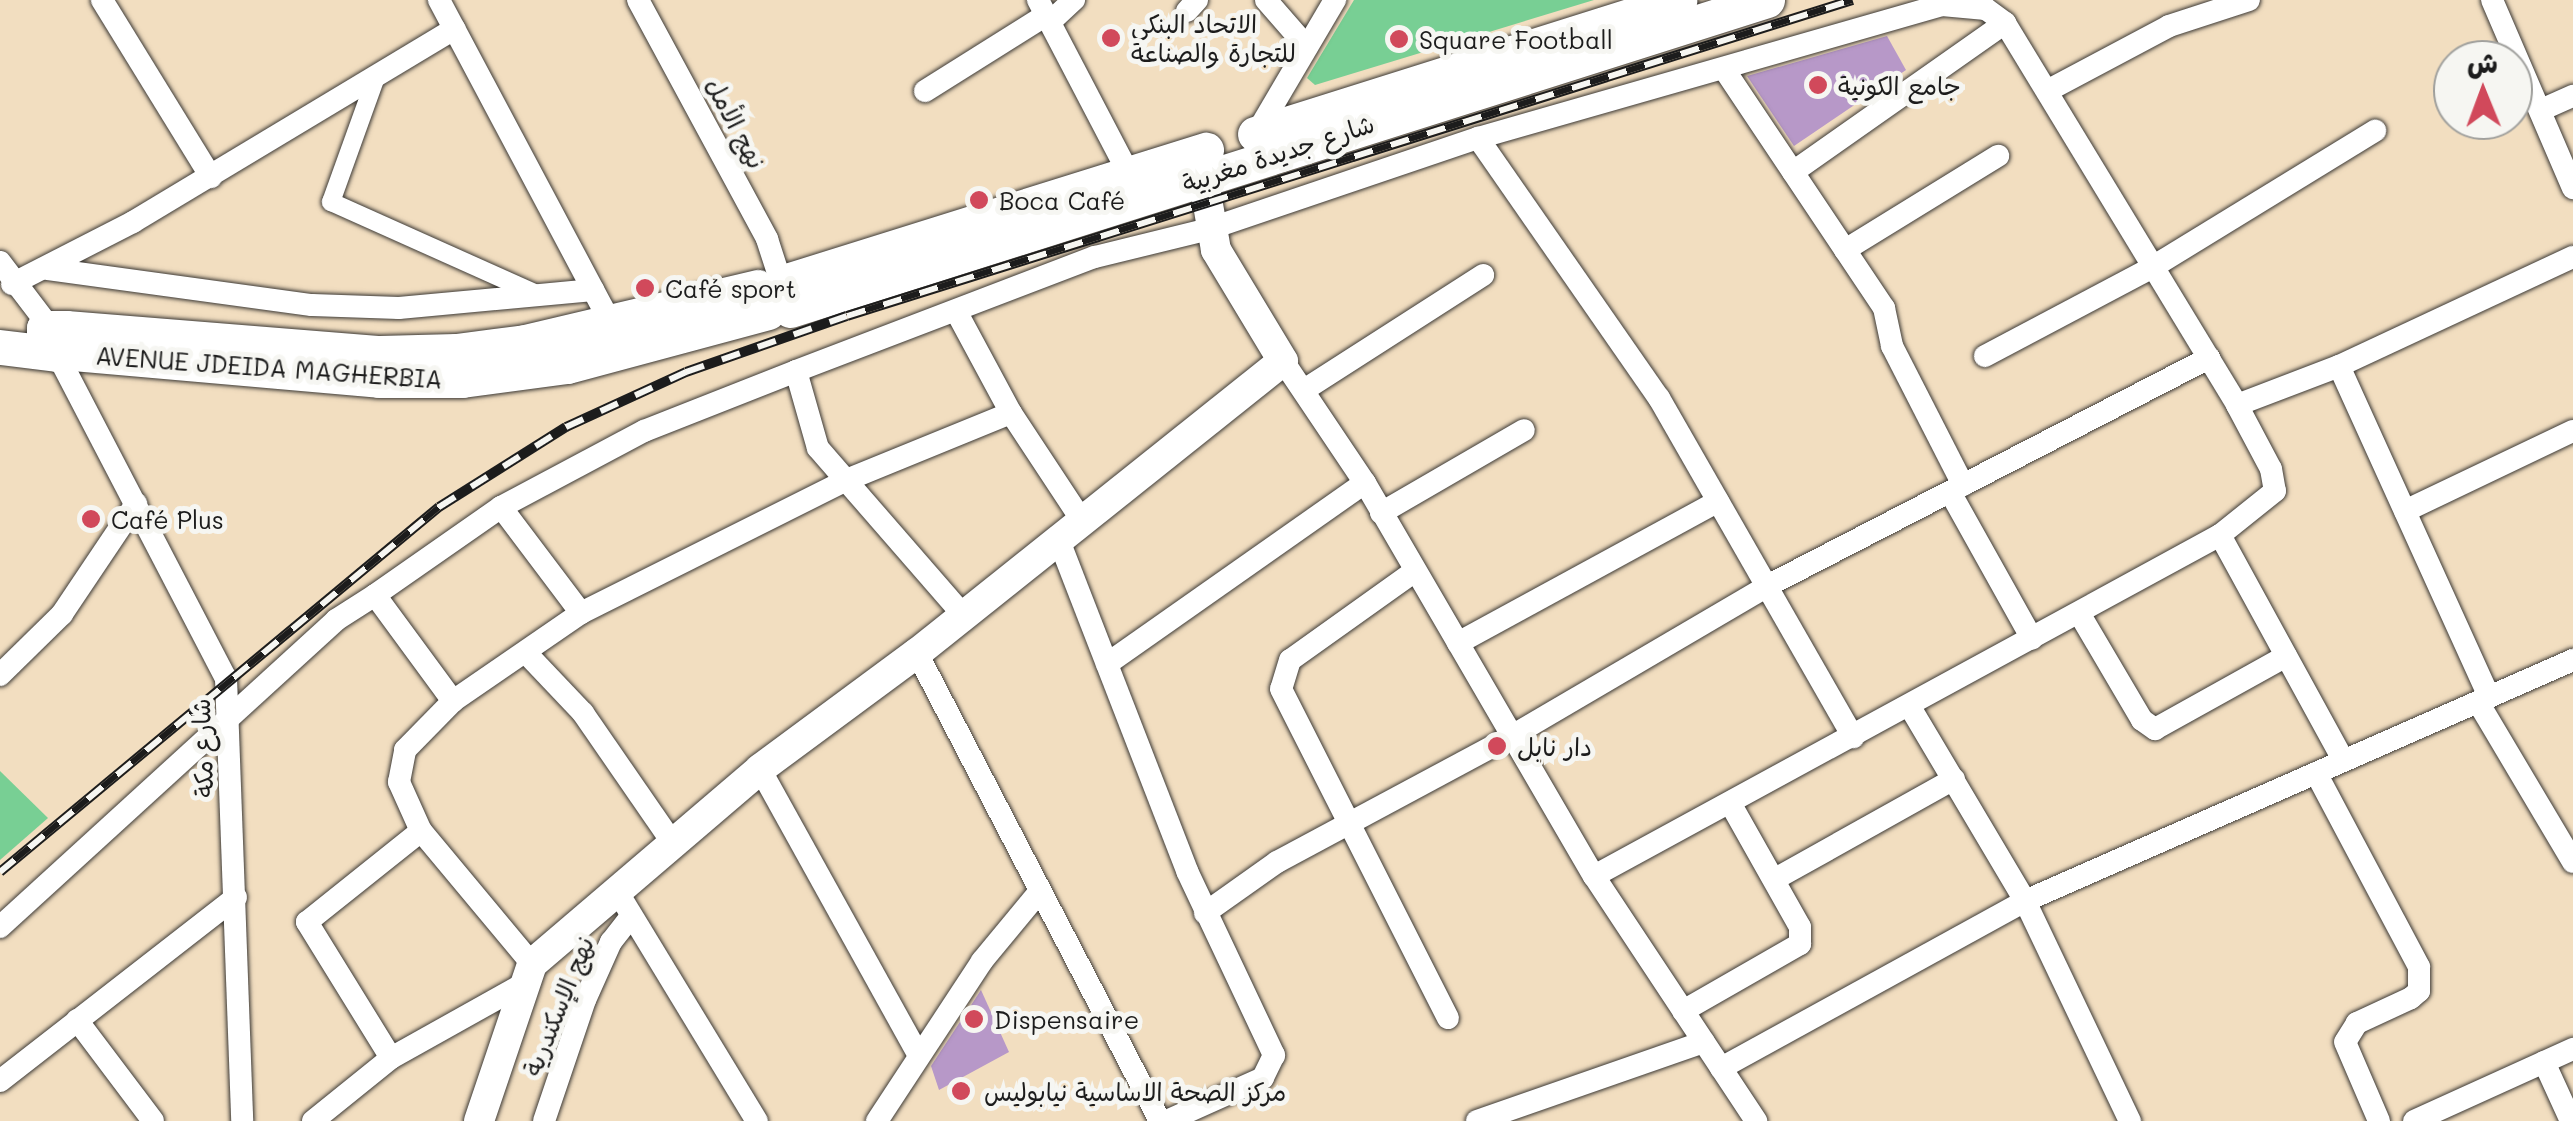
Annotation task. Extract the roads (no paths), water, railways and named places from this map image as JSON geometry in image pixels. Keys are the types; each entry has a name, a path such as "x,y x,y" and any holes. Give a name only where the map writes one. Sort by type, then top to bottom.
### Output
{"main road":[{"name":"شارع جديدة مغربية","path":"777,293 1256,134 1686,7 1767,0"},
{"name":"شارع جديدة مغربية","path":"777,293 1203,176 1686,7"},
{"path":"479,1121 525,975 624,903 672,842 760,769 917,653 1283,361 1226,273 1209,229 1203,176"},
{"name":"AVENUE JDEIDA MAGHERBIA","path":"0,347 53,339 380,353 525,342 610,322 777,293"},
{"name":"AVENUE JDEIDA MAGHERBIA","path":"0,326 53,339 379,380 462,380 567,366 777,293"}],"street":[{"path":"102,0 210,177"},
{"path":"439,0 610,322"},
{"name":"نهج الأمل","path":"638,0 767,239 777,293"},
{"path":"925,91 1044,12 1074,0"},
{"path":"1266,0 1307,47"},
{"path":"1256,134 1335,0"},
{"path":"2047,91 2169,26 2250,0"},
{"path":"2492,0 2573,188"},
{"path":"0,926 228,725 336,620 500,508 644,432 1096,256 1209,229 1478,138 1942,5 1986,9 2005,23 2238,405 2271,469 2275,491 2220,535 1594,876"},
{"path":"1044,12 1130,174"},
{"path":"1793,172 2005,23"},
{"path":"12,284 48,269 210,177 454,30"},
{"path":"1724,68 1884,308 1892,346 1956,488 2032,639"},
{"path":"376,77 331,202 539,295"},
{"path":"2541,110 2573,96"},
{"path":"1985,356 2151,268 2375,132"},
{"path":"1478,138 1659,398 1771,584 1853,738"},
{"path":"1845,250 1998,156"},
{"path":"2238,405 2339,366 2573,257"},
{"name":"شارع مكة","path":"0,262 53,339 136,504 210,637 226,678 242,1121"},
{"path":"48,269 312,305 399,308 593,290"},
{"path":"1304,390 1484,276"},
{"path":"956,311 1070,529 1108,664 1205,912 1269,1038 1273,1066 1263,1078 1168,1121"},
{"path":"1205,912 1348,824 1512,736 1771,584 2209,358"},
{"path":"1283,361 1365,483 1594,876 1756,1121"},
{"path":"2339,366 2405,510 2484,700 2573,862"},
{"path":"796,370 818,448 849,479 963,615"},
{"path":"314,1121 390,1058 525,975 421,831 399,782 399,762 453,701 528,655 580,613 849,479 1011,413"},
{"path":"1381,513 1524,430"},
{"path":"2405,510 2573,432"},
{"path":"1108,664 1365,483"},
{"path":"1458,644 1718,501"},
{"path":"0,675 62,614 136,504"},
{"path":"500,508 580,613"},
{"path":"2220,535 2343,760"},
{"path":"1415,571 1306,646 1281,678 1288,710 1448,1018"},
{"path":"375,594 453,701"},
{"path":"2079,613 2142,720 2156,728 2286,656"},
{"path":"917,653 1160,1121"},
{"path":"528,655 583,712 672,842"},
{"path":"1721,1068 2025,901 2573,660"},
{"path":"1910,707 2025,901 2130,1121"},
{"path":"760,769 918,1054"},
{"path":"2316,773 2414,953 2421,978 2412,998 2357,1023 2344,1042 2379,1121"},
{"path":"1775,879 1954,779"},
{"path":"1683,1010 1800,944 1800,928 1730,803"},
{"path":"390,1058 307,922 421,831"},
{"path":"877,1121 918,1054 1039,892"},
{"path":"0,1080 236,897"},
{"path":"624,903 757,1121"},
{"name":"نهج الإسكندرية","path":"544,1121 585,1000 624,903"},
{"path":"77,1020 153,1121"},
{"path":"1486,1119 1704,1042"},
{"path":"2414,1121 2573,1049"},
{"path":"2544,1062 2571,1121"}],"railway":[{"path":"0,872 439,507 566,427 686,372 847,316 1852,0"}],"place":[{"name":"الاتحاد البنكي للتجارة والصناعة","path":"1111,38"},
{"name":"Square Football","path":"1399,39"},
{"name":"جامع الكونية","path":"1818,85"},
{"name":"Boca Café","path":"979,200"},
{"name":"Café sport","path":"645,288"},
{"name":"Café Plus","path":"91,519"},
{"name":"دار نابل","path":"1497,746"},
{"name":"Dispensaire","path":"974,1019"},
{"name":"مركز الصحة الاساسية نيابوليس","path":"961,1091"}]}
